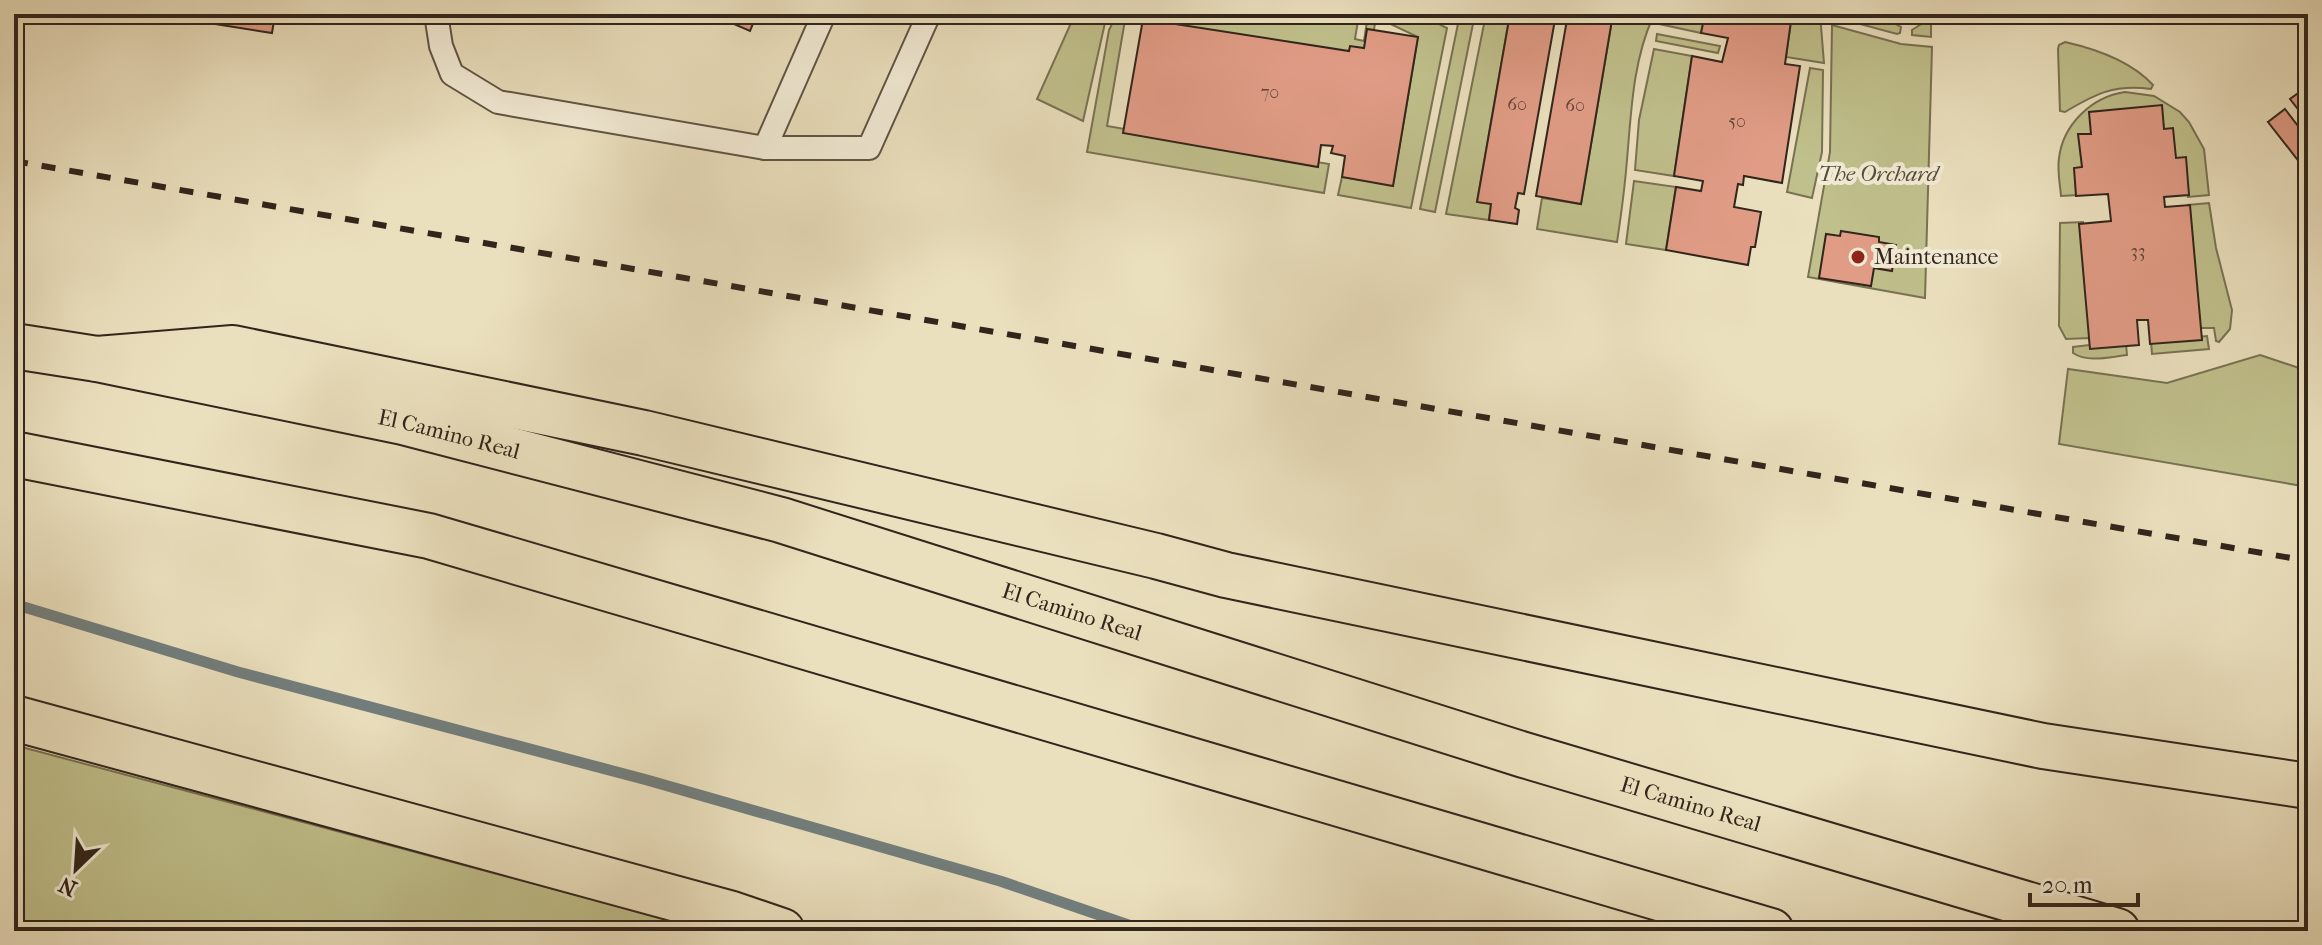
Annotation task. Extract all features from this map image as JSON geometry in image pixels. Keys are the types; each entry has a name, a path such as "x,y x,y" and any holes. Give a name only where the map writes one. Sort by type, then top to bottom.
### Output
{"highway":[{"name":"El Camino Real","path":"14,346 97,359 403,422 781,520 1524,755 2117,931"},
{"path":"97,359 233,348 644,433 1272,585 2043,746 2308,786"},
{"path":"14,454 429,536 1771,931"},
{"path":"14,718 732,914 782,931"}],"lane":[{"path":"436,14 441,46 452,74 498,102 765,148 869,148 929,14"},
{"path":"765,148 824,14"}],"green space":[{"path":"1075,14 1107,14 1083,121 1037,99"},
{"path":"1117,14 1359,14 1355,39 1364,41 1368,14 1419,14 1447,28 1411,208 1338,195 1342,177 1393,185 1418,37 1376,17 1369,61 1125,20 1107,126 1329,164 1324,193 1087,152 1109,30"},
{"path":"1460,14 1475,14 1435,212 1420,209"},
{"path":"1486,14 1510,14 1477,202 1491,204 1489,220 1446,214"},
{"path":"1613,14 1653,17 1645,36 1636,77 1617,242 1537,229 1542,198 1581,204"},
{"path":"1663,14 1705,14 1701,33 1659,24"},
{"path":"1792,14 1820,14 1824,63 1786,57"},
{"path":"1829,14 1888,14 1901,27 1900,33 1897,34"},
{"path":"1927,14 1931,14 1931,37 1912,35 1912,30 1926,21"},
{"name":"The Orchard","path":"1832,25 1901,44 1932,47 1925,298 1808,277 1830,152"},
{"path":"1657,34 1720,46 1718,53 1656,41"},
{"path":"2065,42 2101,52 2124,63 2153,85 2151,89 2115,89 2096,95 2065,112 2060,111 2058,49"},
{"path":"1654,49 1692,56 1674,176 1635,170 1639,120"},
{"path":"1810,68 1823,70 1822,152 1812,198 1787,192"},
{"path":"2125,92 2154,96 2180,112 2189,122 2204,149 2209,195 2188,197 2185,159 2175,160 2093,135 2079,195 2061,196 2059,158 2066,134 2090,106"},
{"path":"1634,181 1676,187 1666,250 1626,244"},
{"path":"2209,203 2216,248 2232,310 2230,329 2219,342 2216,341 2214,328 2200,328 2188,205"},
{"path":"2083,222 2092,346 2126,344 2127,355 2099,358 2079,356 2073,353 2073,347 2090,345 2089,338 2066,339 2059,326 2060,223"},
{"path":"2207,336 2209,349 2152,354 2151,341"},
{"path":"2260,355 2308,371 2308,487 2059,444 2068,369 2167,383"},
{"path":"14,745 711,931 14,931"}],"building":[{"path":"152,14 275,14 272,33"},
{"path":"711,14 757,14 750,31"},
{"path":"1510,14 1556,14 1524,194 1518,193 1515,208 1519,210 1517,224 1489,220 1491,204 1477,202"},
{"path":"1568,14 1613,14 1581,204 1536,196"},
{"path":"1705,14 1792,14 1785,64 1800,66 1782,183 1744,176 1743,185 1738,184 1734,207 1761,212 1755,247 1751,247 1748,265 1666,250 1676,187 1701,191 1703,181 1674,176 1692,56 1722,62 1728,38 1701,33"},
{"path":"1143,19 1349,51 1350,46 1364,48 1367,29 1418,37 1393,186 1342,177 1345,156 1331,153 1333,146 1321,145 1318,167 1123,133"},
{"path":"2308,86 2308,122 2290,99"},
{"path":"2162,105 2164,129 2173,128 2176,158 2186,157 2189,195 2164,197 2165,207 2190,205 2202,340 2150,344 2148,320 2137,320 2139,345 2090,349 2079,224 2111,221 2108,194 2076,196 2074,168 2082,167 2078,134 2091,134 2089,112"},
{"path":"2285,109 2308,139 2308,150 2297,159 2268,122"},
{"name":"Maintenance","path":"1841,231 1879,237 1879,242 1896,245 1892,271 1874,268 1871,286 1819,278 1826,234 1840,236"}],"waterway":[{"path":"14,604 238,672 647,780 1000,881 1146,931"}],"railway":[{"path":"14,161 2308,561"}],"place":[{"name":"Maintenance","path":"1858,257"}]}
